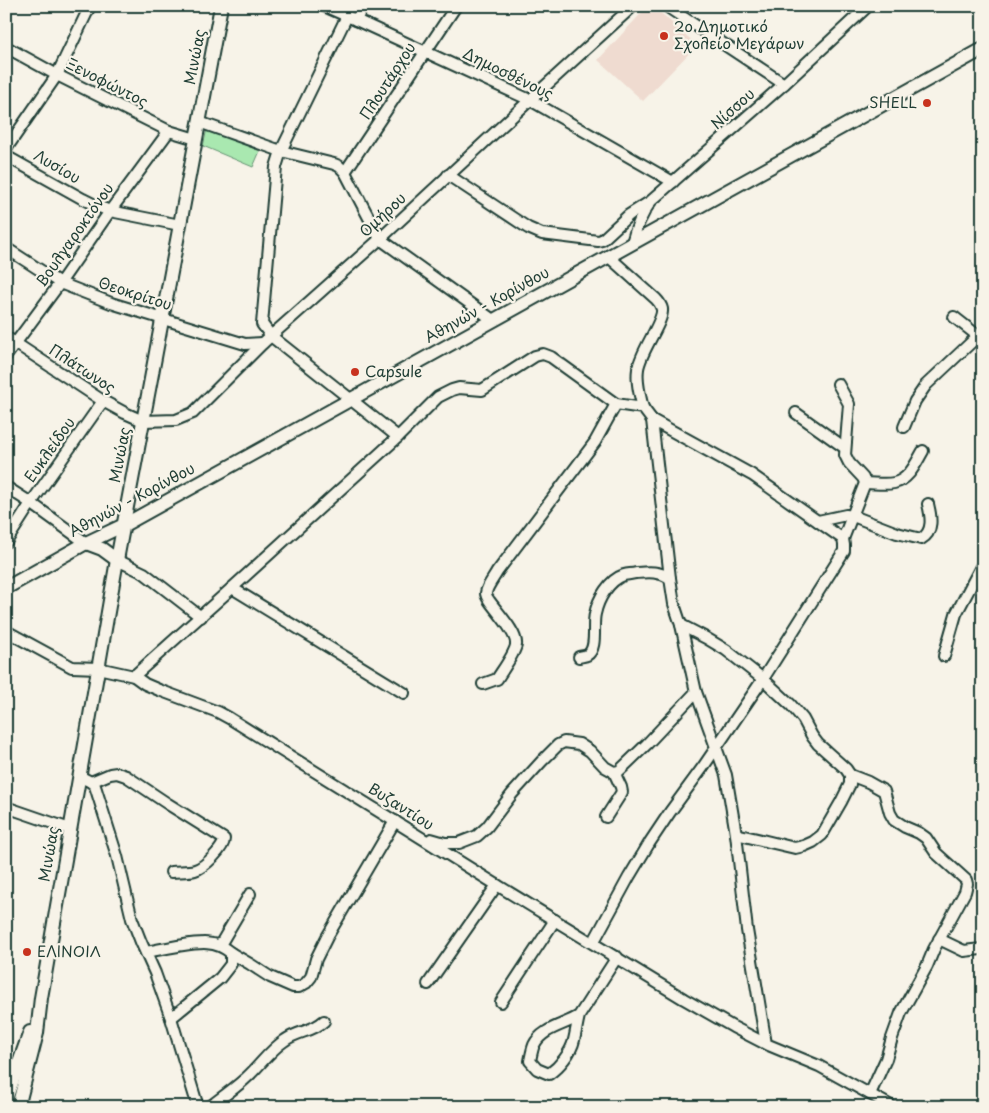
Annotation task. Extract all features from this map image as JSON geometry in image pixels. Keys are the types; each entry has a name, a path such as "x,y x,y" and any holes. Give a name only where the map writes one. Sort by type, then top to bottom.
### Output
{"main road":[{"name":"Μινώας","path":"18,1083 40,998 117,560 221,6"},
{"name":"Αθηνών - Κορίνθου","path":"6,588 124,525 983,48"},
{"path":"86,544 102,549 117,560"},
{"path":"6,1099 18,1083"},
{"path":"18,1083 18,1107"}],"street":[{"path":"6,149 57,75 90,6"},
{"name":"Δημοσθένους","path":"324,6 530,100 673,182"},
{"path":"363,6 352,18 281,151 276,168 262,324 266,330 267,340 350,399 398,437"},
{"name":"Πλουτάρχου","path":"345,172 456,6"},
{"name":"Ομήρου","path":"143,421 176,420 193,414 267,340 634,6"},
{"path":"666,6 784,84"},
{"name":"Νίσσου","path":"632,243 637,224 651,201 784,84 868,6"},
{"name":"Ξενοφώντος","path":"6,47 57,75 169,131 196,139"},
{"path":"199,122 281,151 339,166 345,172 380,239 493,320"},
{"name":"Βουλγαροκτόνου","path":"6,356 169,131"},
{"name":"Λυσίου","path":"6,156 82,199 110,211 180,225"},
{"path":"448,174 534,232 593,242 602,240 636,210 651,201"},
{"name":"Θεοκρίτου","path":"6,248 60,284 110,303 245,344 267,340"},
{"path":"608,256 656,299 662,310 662,318 645,348 638,370 643,408 652,420 752,475 843,539"},
{"path":"904,428 915,402 926,385 980,338 954,317"},
{"name":"Πλάτωνος","path":"6,337 103,401 143,421"},
{"path":"134,676 398,437 438,397 459,388 482,390 535,356 542,354 551,357 616,404 643,408"},
{"path":"838,384 848,404 845,455 849,463 866,483"},
{"name":"Ευκλείδου","path":"6,542 31,503 103,401"},
{"path":"483,684 497,679 516,648 516,639 486,596 488,587 497,572 595,442 616,404"},
{"path":"796,413 845,448"},
{"path":"652,420 674,604 681,625 696,692 726,775 736,834 747,930 766,1044"},
{"path":"866,483 894,483 904,479 912,471 923,451"},
{"path":"593,944 650,842 763,679 844,551 843,539 866,483"},
{"path":"6,487 86,544"},
{"path":"818,521 846,515 853,516 896,533 921,539 930,528 931,519 928,504"},
{"path":"117,560 144,572 201,617"},
{"path":"944,656 956,614 983,563"},
{"path":"579,656 587,655 594,644 594,615 605,591 613,581 624,575 650,572 661,573 670,578"},
{"path":"232,588 404,693"},
{"path":"681,625 726,650 763,679 791,705 803,719 818,744 846,769 850,776 850,784 841,802 822,834 813,842 795,848 736,834"},
{"name":"Βυζαντίου","path":"6,631 72,667 98,668 134,676 145,684 218,712 593,944 732,1027 766,1044 819,1066 893,1107"},
{"path":"614,772 624,768 696,692"},
{"path":"409,830 444,843 459,843 477,836 542,761 558,745 564,742 579,744 590,751 605,767 614,772 622,792 606,817"},
{"path":"91,782 110,774 117,773 126,776 224,839 221,848 205,865 194,871 172,872"},
{"path":"79,776 95,786 117,856 132,919 155,973 171,1018 198,1107"},
{"path":"850,776 868,782 884,791 894,820 926,838 936,853 966,880 967,884 965,892 901,1013 886,1059 870,1094"},
{"path":"6,807 70,829"},
{"path":"146,952 199,942 215,943 226,948 270,977 293,987 299,987 311,977 316,959 327,937 395,820"},
{"path":"428,984 497,885"},
{"path":"220,945 250,894"},
{"path":"501,1002 555,920"},
{"path":"939,939 964,951 983,949"},
{"path":"171,1018 220,978 231,964 231,953"},
{"path":"579,1016 542,1035 534,1043 530,1061 537,1069 548,1074 555,1070 571,1048 575,1039 575,1030 579,1016 616,958"},
{"path":"208,1107 245,1079 284,1040 294,1034 318,1027 324,1021"}],"shaded area":[{"path":"648,6 653,6 697,45 643,101 598,60"}],"green space":[{"path":"207,129 260,151 253,167 203,146"}],"place":[{"name":"2ο Δημοτικό Σχολείο Μεγάρων","path":"664,36"},
{"name":"SHELL","path":"927,103"},
{"name":"Capsule","path":"355,372"},
{"name":"ΕΛΙΝΟΙΛ","path":"27,952"}]}
